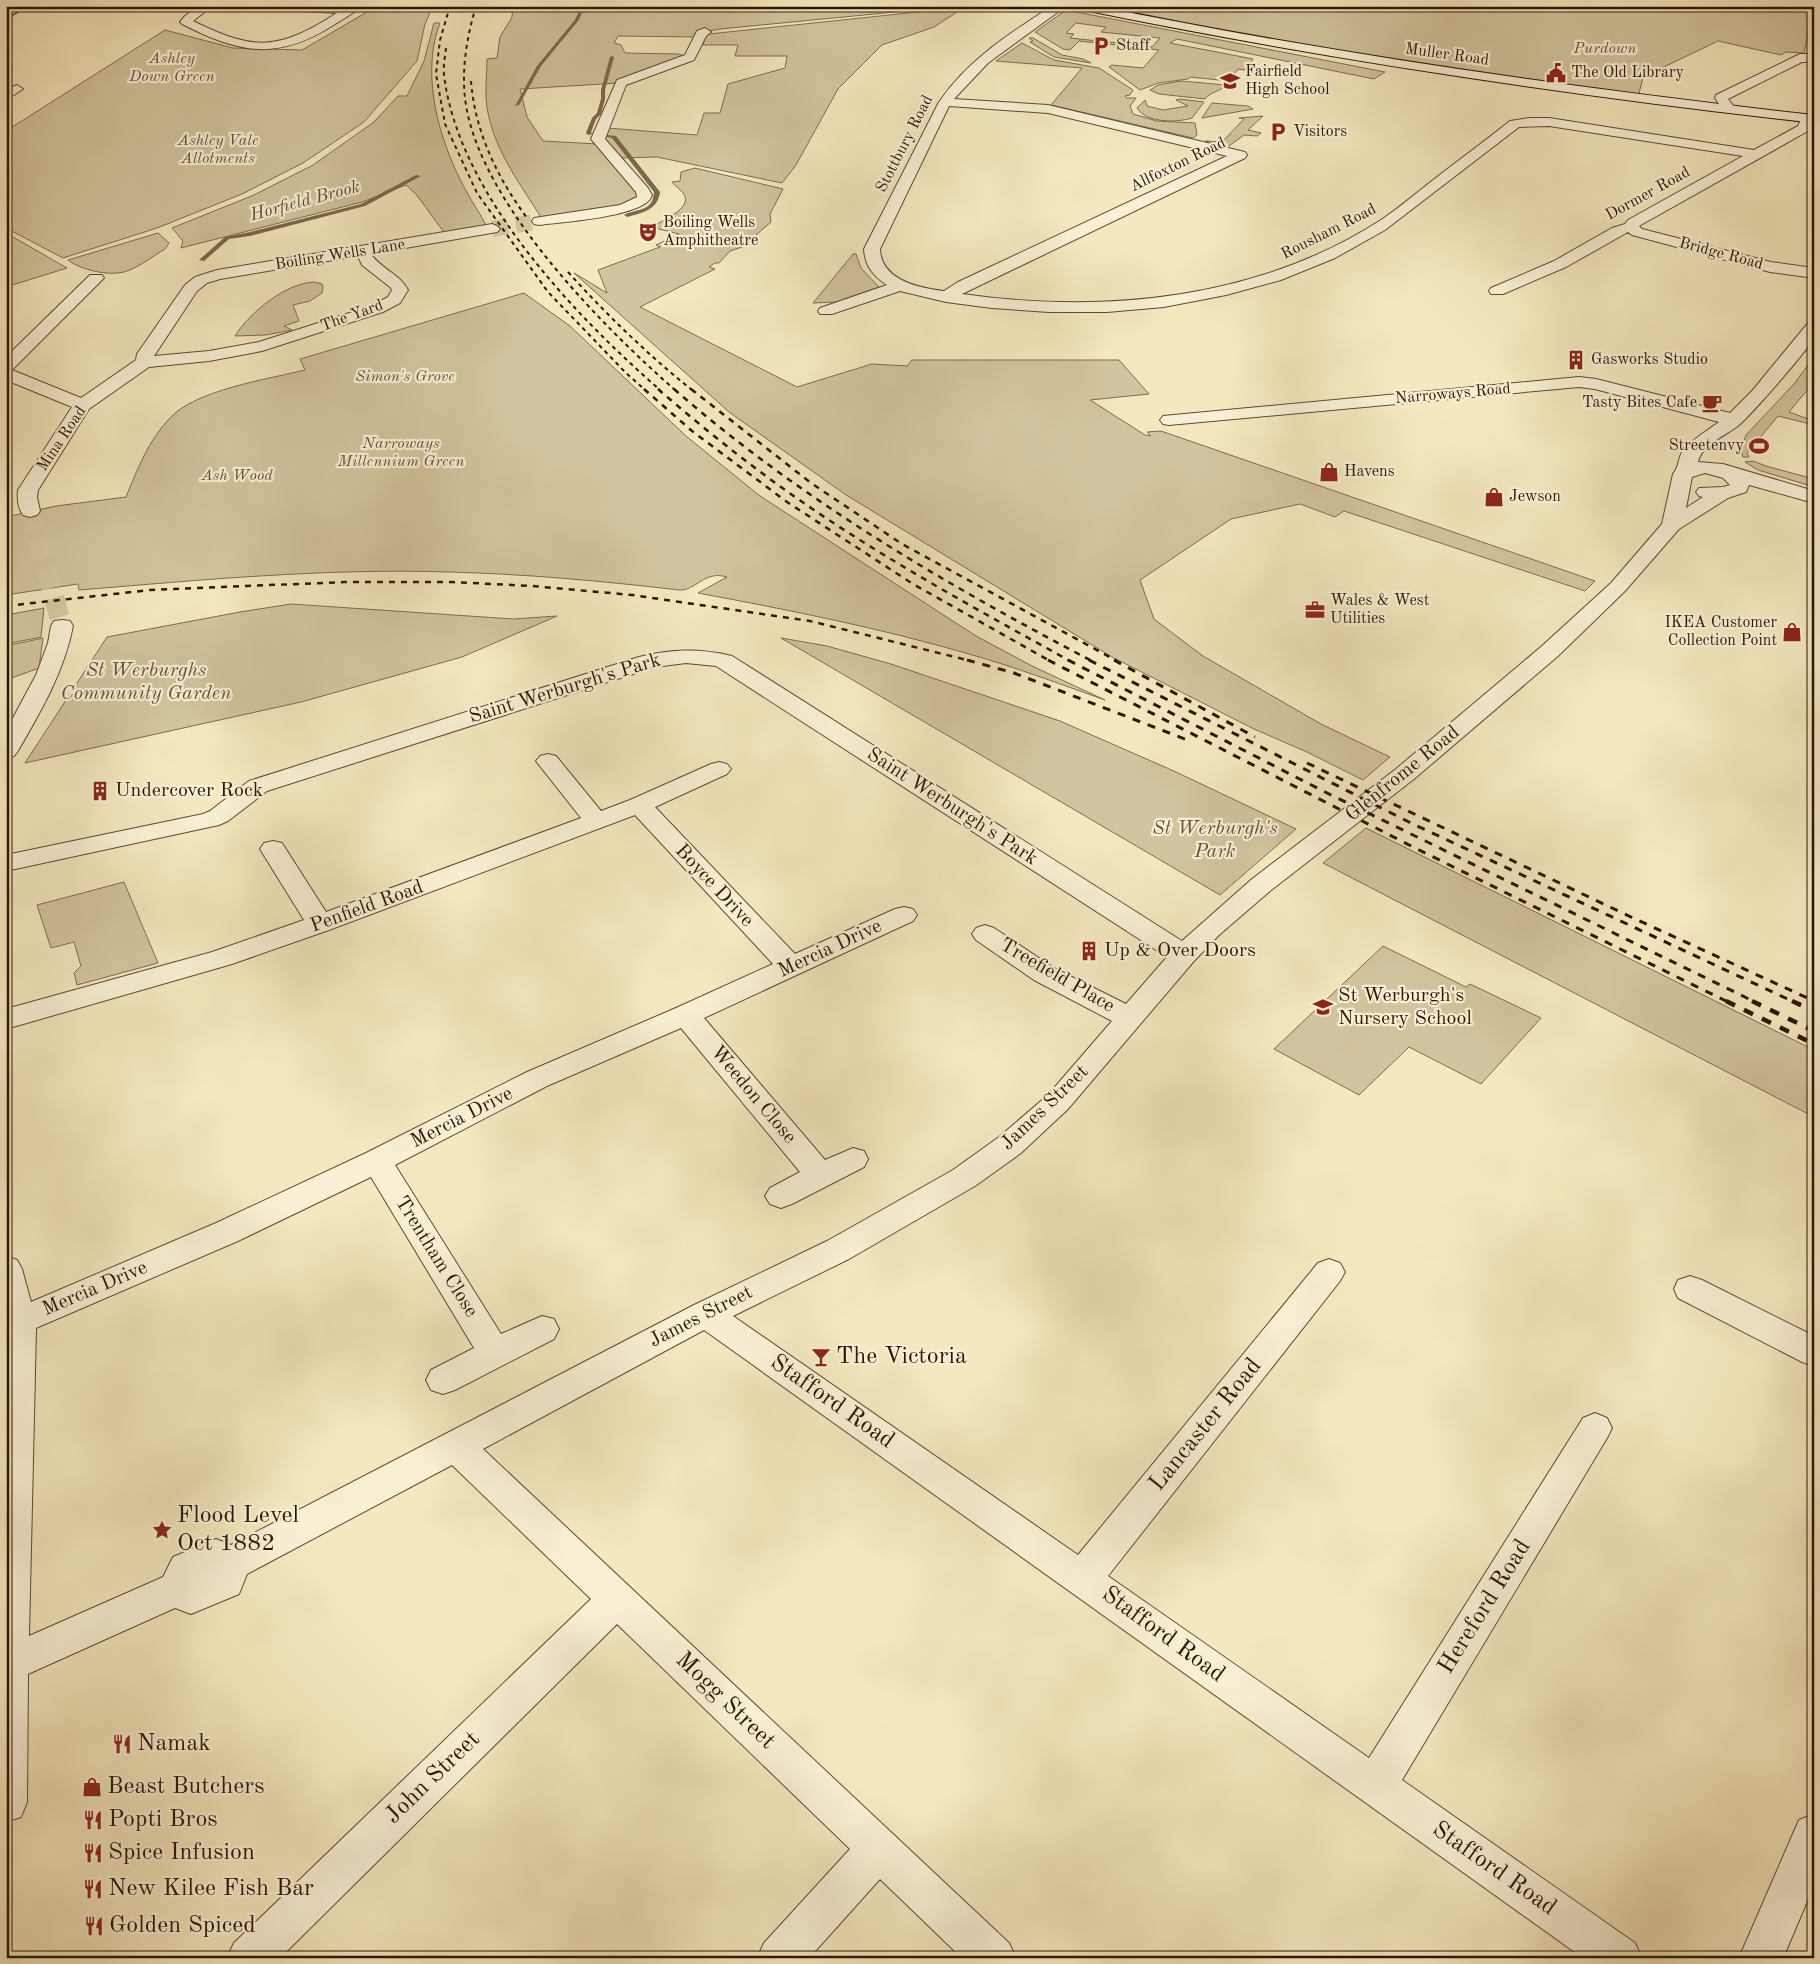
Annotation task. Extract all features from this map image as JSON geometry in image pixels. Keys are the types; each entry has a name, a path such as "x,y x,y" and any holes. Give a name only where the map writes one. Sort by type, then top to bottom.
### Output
{"street":[{"path":"6,16 23,6"},
{"path":"206,6 188,18 186,22 246,45 256,46 278,46 293,42 352,8"},
{"path":"270,6 352,8"},
{"name":"Stottbury Road","path":"946,297 916,292 877,270 872,259 872,249 945,102 958,83 980,61 1060,6"},
{"name":"Muller Road","path":"1079,6 1189,29 1402,66 1546,87 1811,119"},
{"path":"598,139 621,84 690,57 701,34 705,32"},
{"path":"1729,109 1721,98 1799,58 1814,58"},
{"name":"Allfoxton Road","path":"945,102 1048,109 1240,155 964,285 946,297"},
{"name":"Dormer Road","path":"1497,291 1560,264 1618,231 1631,227 1633,223 1803,128 1811,119"},
{"name":"Rousham Road","path":"946,297 1036,306 1094,308 1166,302 1252,285 1309,264 1381,227 1515,124 1524,122 1549,122 1756,154"},
{"path":"539,221 621,209 632,206 644,199 643,191 598,139 581,139"},
{"name":"Bridge Road","path":"1631,227 1637,232 1762,265 1814,273"},
{"name":"Boiling Wells Lane","path":"191,288 196,282 217,275 492,229"},
{"name":"The Yard","path":"144,362 209,356 254,341 364,314 394,300 400,290 397,284 365,257"},
{"path":"6,367 96,278"},
{"path":"826,310 901,285"},
{"name":"Mina Road","path":"30,511 26,497 28,490 75,415 83,405 144,362 146,354 191,288"},
{"name":"Glenfrome Road","path":"1672,525 1690,455 1704,441 1734,420 1814,327"},
{"path":"6,374 83,405"},
{"name":"Narroways Road","path":"1169,420 1578,382 1596,384 1734,420"},
{"name":"Glenfrome Road","path":"1130,1018 1184,955 1261,885 1410,769 1550,651 1618,587 1672,525 1728,483 1719,456 1734,420"},
{"path":"1685,475 1696,489 1728,483 1814,498"},
{"path":"6,751 43,688 59,646 62,626"},
{"name":"Saint Werburgh's Park","path":"6,863 210,820 219,816 258,786 647,662 677,656 699,656 724,662 1184,955"},
{"path":"548,762 596,820"},
{"name":"Penfield Road","path":"6,1019 222,958 320,924 465,872 639,805 718,768"},
{"name":"Boyce Drive","path":"639,805 790,966"},
{"path":"273,849 320,924"},
{"name":"Mercia Drive","path":"15,1333 377,1161 537,1080 686,1015 904,915"},
{"name":"Treefield Place","path":"985,934 1044,974 1130,1018"},
{"name":"Weedon Close","path":"686,1015 820,1175"},
{"name":"James Street","path":"7,1665 176,1589 191,1597 226,1582 232,1562 706,1314 838,1250 964,1178 1010,1145 1058,1102 1130,1018"},
{"path":"781,1196 853,1159"},
{"name":"Trentham Close","path":"377,1161 495,1353"},
{"path":"6,1270 15,1333 7,1665 6,1802"},
{"name":"Lancaster Road","path":"1083,1578 1329,1272"},
{"path":"1690,1289 1814,1352"},
{"name":"Stafford Road","path":"706,1314 1620,1958"},
{"path":"443,1380 542,1328"},
{"name":"Hereford Road","path":"1374,1786 1595,1428"},
{"name":"Mogg Street","path":"455,1445 994,1958"},
{"name":"John Street","path":"249,1958 617,1599"},
{"path":"1761,1958 1814,1835"},
{"path":"779,1958 879,1849"}],"green space":[{"name":"Ashley Vale Allotments","path":"373,6 433,6 425,24 417,61 364,122 303,163 242,194 157,228 63,258 6,228 6,131 165,30 233,48 302,50 367,12"},
{"path":"513,6 579,6 576,12 586,12 599,6 957,6 720,29 703,32 696,37 618,36 614,43 621,45 625,53 678,54 685,56 619,83 520,89 527,117 543,141 598,144 638,195 637,199 625,205 542,219 503,155 492,128 487,106 487,59 497,58 500,37 512,17"},
{"name":"Purdown","path":"1103,6 1814,6 1814,32 1808,33 1804,53 1786,52 1781,55 1718,41 1643,77 1638,98 1324,51"},
{"path":"965,7 934,27 882,45 838,89 796,165 782,183 657,157 619,158 602,139 607,128 697,135 704,113 720,113 728,84 785,68 787,56 735,56 738,45 703,45 705,37 709,34"},
{"path":"1066,10 1385,72 1374,79 1177,39 1170,43 1253,59 1245,70 1238,69 1229,81 1190,77 1188,79 1158,83 1140,90 1109,67 1112,65 1143,68 1159,50 1127,46 1133,42 1131,45 1152,47 1160,38 1101,32 1106,27 1076,23 1066,33 1074,34 1070,38 1118,43 1116,45 1079,41 1070,50 1063,49 1035,32"},
{"name":"Ashley Vale Allotments","path":"434,23 440,23 432,60 432,79 437,117 456,171 488,228 446,235 416,194 406,185 362,202 181,248 183,241 172,228 254,195 313,165 374,122 398,96 407,96 424,61"},
{"path":"1029,38 1033,38 1062,55 1083,59 1091,63 1054,57 1030,42 1033,41"},
{"path":"1022,43 1054,60 1099,68 1133,90 1130,95 1125,96 1127,98 1136,98 1130,106 1133,114 1157,121 1195,123 1197,135 1193,138 1051,105 1082,68 996,61"},
{"path":"1181,81 1226,85 1205,99 1159,94 1150,90 1158,85"},
{"path":"1145,100 1147,106 1163,110 1188,106 1176,100 1204,102 1192,118 1178,121 1147,117 1137,108"},
{"path":"1212,103 1248,106 1253,109 1202,118"},
{"path":"1263,116 1248,130 1261,133 1257,136 1244,135 1229,146 1205,141 1222,142 1244,119 1239,118"},
{"path":"695,168 783,189 770,214 771,222 742,247 730,251 719,263 709,267 715,269 640,307 797,387 872,364 907,366 912,360 1119,360 1149,394 1090,400 1145,435 1151,436 1147,432 1161,431 1595,581 1585,591 1344,511 1335,517 1300,504 1231,519 1140,580 1154,619 1203,656 1321,724 1390,757 1363,780 1307,752 1254,729 1112,657 846,495 729,412 574,273 607,293 598,270 660,247 656,245 679,234 651,227 681,209 685,199 683,193 672,182 680,181 681,172"},
{"path":"6,233 67,268 6,287"},
{"path":"158,233 169,243 165,249 140,265 124,272 95,271 80,267 68,260"},
{"path":"853,254 856,254 861,268 879,287 836,302 813,303"},
{"path":"314,282 322,284 322,293 310,301 293,305 299,321 284,326 292,330 266,335 235,336 250,318 270,300 292,287"},
{"name":"Narroways Millennium Green","path":"524,293 570,326 686,436 760,496 976,636 1032,666 1105,700 1003,664 902,636 834,620 698,593 727,577 719,576 706,578 690,587 679,590 507,574 403,571 310,573 79,590 78,584 6,595 6,517 56,506 126,497 139,465 150,445 162,427 182,408 214,393 233,387 305,370 300,359"},
{"path":"1814,357 1814,383 1811,387 1814,389 1809,388 1789,412 1814,421 1814,425 1778,416 1747,453 1749,457 1743,457 1741,451 1746,435 1794,384"},
{"path":"1753,461 1814,479 1814,487 1758,470 1745,462"},
{"name":"St Werburghs Community Garden","path":"291,604 513,619 557,616 462,657 301,702 25,763 107,637"},
{"path":"44,608 41,637 6,644 6,615"},
{"path":"43,638 39,668 6,680 6,646"},
{"name":"St Werburgh's Park","path":"781,638 827,646 891,664 1060,721 1176,772 1296,829 1220,895"},
{"path":"1366,828 1814,1050 1814,1117 1323,863"},
{"path":"124,882 158,963 77,985 74,973 81,966 74,942 51,948 37,905"},
{"path":"1383,946 1466,987 1470,984 1541,1018 1481,1084 1409,1047 1359,1095 1274,1049"}],"waterway":[{"path":"517,105 539,66 576,21 580,13"},
{"path":"590,134 588,133 594,118 599,114 612,57"},
{"path":"609,136 614,137 657,192 655,203 647,209 627,215"},
{"name":"Horfield Brook","path":"202,260 227,238 250,234 363,205 418,176"}],"tunnel":[{"path":"492,229 539,221"},
{"path":"30,511 62,626"}],"railway":[{"path":"450,6 440,40 436,74 445,124 477,193 548,292 625,372 645,390"},
{"path":"476,6 465,58 465,98 467,111 479,148 498,187 522,225 582,299 614,333 675,390"},
{"path":"446,48 444,75 454,119 471,163 496,206 525,248 557,288 626,359 660,390"},
{"path":"471,81 477,118 489,153 506,186 527,218"},
{"path":"568,272 628,334 692,390"},
{"path":"644,389 692,431 787,502 913,584 1050,661"},
{"path":"658,389 744,460 831,521 932,583 1070,661"},
{"path":"674,389 772,467 874,537 927,570 1092,661"},
{"path":"691,389 811,483 902,544 1117,661"},
{"path":"6,606 150,590 345,582 452,582 532,586 632,595 810,621 967,660"},
{"path":"967,660 1014,673 1190,741"},
{"path":"1048,660 1417,849 1728,1002"},
{"path":"1068,660 1325,792 1755,1002"},
{"path":"1089,660 1413,824 1794,1002"},
{"path":"1114,660 1255,737"},
{"path":"1307,763 1631,917 1814,1001"},
{"path":"1726,1001 1814,1044"},
{"path":"1752,1001 1814,1031"},
{"path":"1792,1001 1814,1011"}],"place":[{"name":"Staff","path":"1101,46"},
{"name":"The Old Library","path":"1556,73"},
{"name":"Fairfield High School","path":"1230,81"},
{"name":"Visitors","path":"1278,132"},
{"name":"Boiling Wells Amphitheatre","path":"648,232"},
{"name":"Gasworks Studio","path":"1576,360"},
{"name":"Tasty Bites Cafe","path":"1712,403"},
{"name":"Streetenvy","path":"1759,446"},
{"name":"Havens","path":"1329,472"},
{"name":"Jewson","path":"1494,497"},
{"name":"Wales & West Utilities","path":"1315,610"},
{"name":"IKEA Customer Collection Point","path":"1792,632"},
{"name":"Undercover Rock","path":"100,791"},
{"name":"Up & Over Doors","path":"1089,951"},
{"name":"St Werburgh's Nursery School","path":"1323,1007"},
{"name":"The Victoria","path":"821,1357"},
{"name":"Flood Level Oct 1882","path":"162,1530"},
{"name":"Namak","path":"122,1744"},
{"name":"Beast Butchers","path":"92,1787"},
{"name":"Popti Bros","path":"93,1820"},
{"name":"Spice Infusion","path":"93,1853"},
{"name":"New Kilee Fish Bar","path":"93,1889"},
{"name":"Golden Spiced","path":"94,1926"}],"park label":[{"name":"Ashley Down Green","path":"172,68"},
{"name":"Simon's Grove","path":"405,377"},
{"name":"Ash Wood","path":"237,476"}]}
